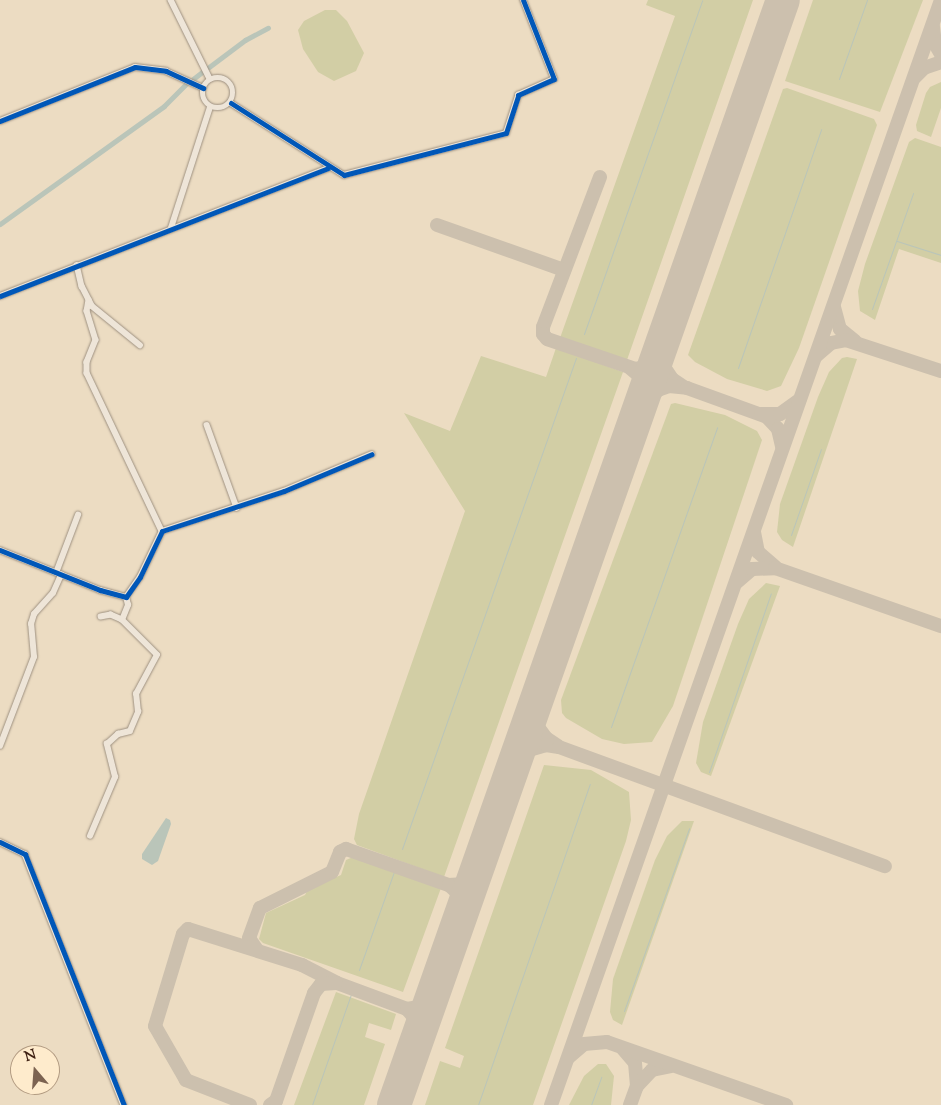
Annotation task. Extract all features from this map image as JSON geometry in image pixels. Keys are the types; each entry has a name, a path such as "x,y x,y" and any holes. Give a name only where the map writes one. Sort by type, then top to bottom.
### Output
{"street":[{"path":"171,0 210,79"},
{"path":"230,103 328,168 344,175 506,133 518,95 554,79 524,0"},
{"path":"0,121 135,67 166,71 203,88"},
{"path":"220,77 230,82 234,92 230,103 219,109 210,107 204,101 203,88 210,79 220,77"},
{"path":"171,228 210,107"},
{"path":"0,296 328,168"},
{"path":"77,265 89,300 104,318 140,345"},
{"path":"89,300 86,311 96,340 87,362 87,372 162,531"},
{"path":"207,425 237,508"},
{"path":"122,620 128,605 126,597 140,577 162,531 199,516 237,508 372,454"},
{"path":"0,746 34,657 31,624 34,614 53,593 78,515"},
{"path":"0,550 59,574 126,597"},
{"path":"90,836 116,777 107,744 118,734 130,731 138,712 138,689 156,661 157,655 142,637 122,620 111,615 101,617"},
{"path":"0,842 25,854 124,1105"}],"shaded area":[{"path":"648,0 753,0 627,360 560,338 675,16 646,5"},
{"path":"813,0 923,0 880,112 785,81"},
{"path":"325,10 336,10 347,21 364,53 356,71 334,81 318,72 303,49 298,30 304,21"},
{"path":"941,82 941,108 931,137 917,131 916,125 926,93 930,87"},
{"path":"787,88 874,119 877,125 799,348 781,386 767,391 727,379 695,362 688,355 783,89"},
{"path":"915,138 941,147 941,263 899,249 875,320 860,311 858,291 865,264 909,142"},
{"path":"556,348 623,372 444,877 357,845 354,839 359,814 465,511 404,413 450,431 481,356 546,377"},
{"path":"842,358 857,359 793,547 782,540 777,532 780,504 818,397 829,372"},
{"path":"675,403 725,415 757,431 762,440 673,706 652,742 624,744 602,739 566,718 562,713 561,700 671,404"},
{"path":"766,583 780,586 711,776 701,772 696,763 703,722 738,624 749,599"},
{"path":"544,765 591,770 629,792 631,820 626,841 533,1105 425,1105 440,1061 460,1068 464,1056 445,1048"},
{"path":"166,818 170,820 171,824 158,861 152,865 142,859 142,854"},
{"path":"682,821 694,821 622,1025 613,1020 610,1012 613,979 655,860 667,836"},
{"path":"353,857 441,888 403,992 263,943 259,939 266,913 305,895 308,889 341,875 346,860"},
{"path":"336,992 396,1014 391,1030 369,1023 365,1037 385,1044 364,1105 294,1105"},
{"path":"598,1064 606,1064 614,1076 611,1105 569,1105 584,1076"}],"waterway":[{"path":"584,334 702,0"},
{"path":"839,79 867,0"},
{"path":"209,67 245,40 268,28"},
{"path":"193,79 202,72"},
{"path":"0,224 164,106 186,84"},
{"path":"738,368 821,129"},
{"path":"872,309 913,193"},
{"path":"897,241 941,255"},
{"path":"402,849 576,358"},
{"path":"611,727 717,427"},
{"path":"791,535 821,449"},
{"path":"709,772 771,593"},
{"path":"478,1105 590,784"},
{"path":"624,1011 689,828"},
{"path":"359,970 395,869"},
{"path":"312,1105 351,994"},
{"path":"591,1105 601,1077"}],"taxiway":[{"path":"551,1105 941,0"},
{"path":"933,27 935,44 941,54"},
{"path":"915,77 924,68 941,62"},
{"path":"600,177 543,327 543,334 547,339 635,369 649,366 658,355"},
{"path":"437,225 564,270"},
{"path":"834,307 840,329 855,341"},
{"path":"816,356 831,343 846,340 941,371"},
{"path":"663,343 664,367 672,379 684,387"},
{"path":"630,368 642,378 645,393"},
{"path":"640,407 658,390 669,386 687,388 767,417 778,429 782,447"},
{"path":"761,414 780,414 799,400"},
{"path":"754,532 758,552 775,567"},
{"path":"737,582 752,569 775,568 941,626"},
{"path":"538,697 535,713 538,727 546,738 558,746"},
{"path":"513,768 529,750 546,745 559,747 885,866"},
{"path":"257,950 249,938 260,908 332,872 340,852 346,849 449,885 461,896 462,912"},
{"path":"449,885 465,884 476,872"},
{"path":"250,1105 186,1080 155,1026 183,934 188,929 302,965 337,983 407,1009 418,1022 419,1036"},
{"path":"270,1105 276,1101 314,993 321,984 336,983"},
{"path":"407,1009 424,1006 433,994"},
{"path":"569,1057 584,1044 607,1042 786,1105"},
{"path":"623,1049 635,1063 637,1086 652,1070 671,1066"},
{"path":"630,1105 637,1086"}],"runway":[{"path":"394,1105 783,0"}],"cycle path":[{"path":"231,103 344,175 506,133 518,95 554,79 523,0"},
{"path":"0,121 135,67 166,71 203,88"},
{"path":"0,296 328,168"},
{"path":"0,550 100,590 126,597 140,577 162,531 284,491 372,454"},
{"path":"0,842 25,854 124,1105"}]}
